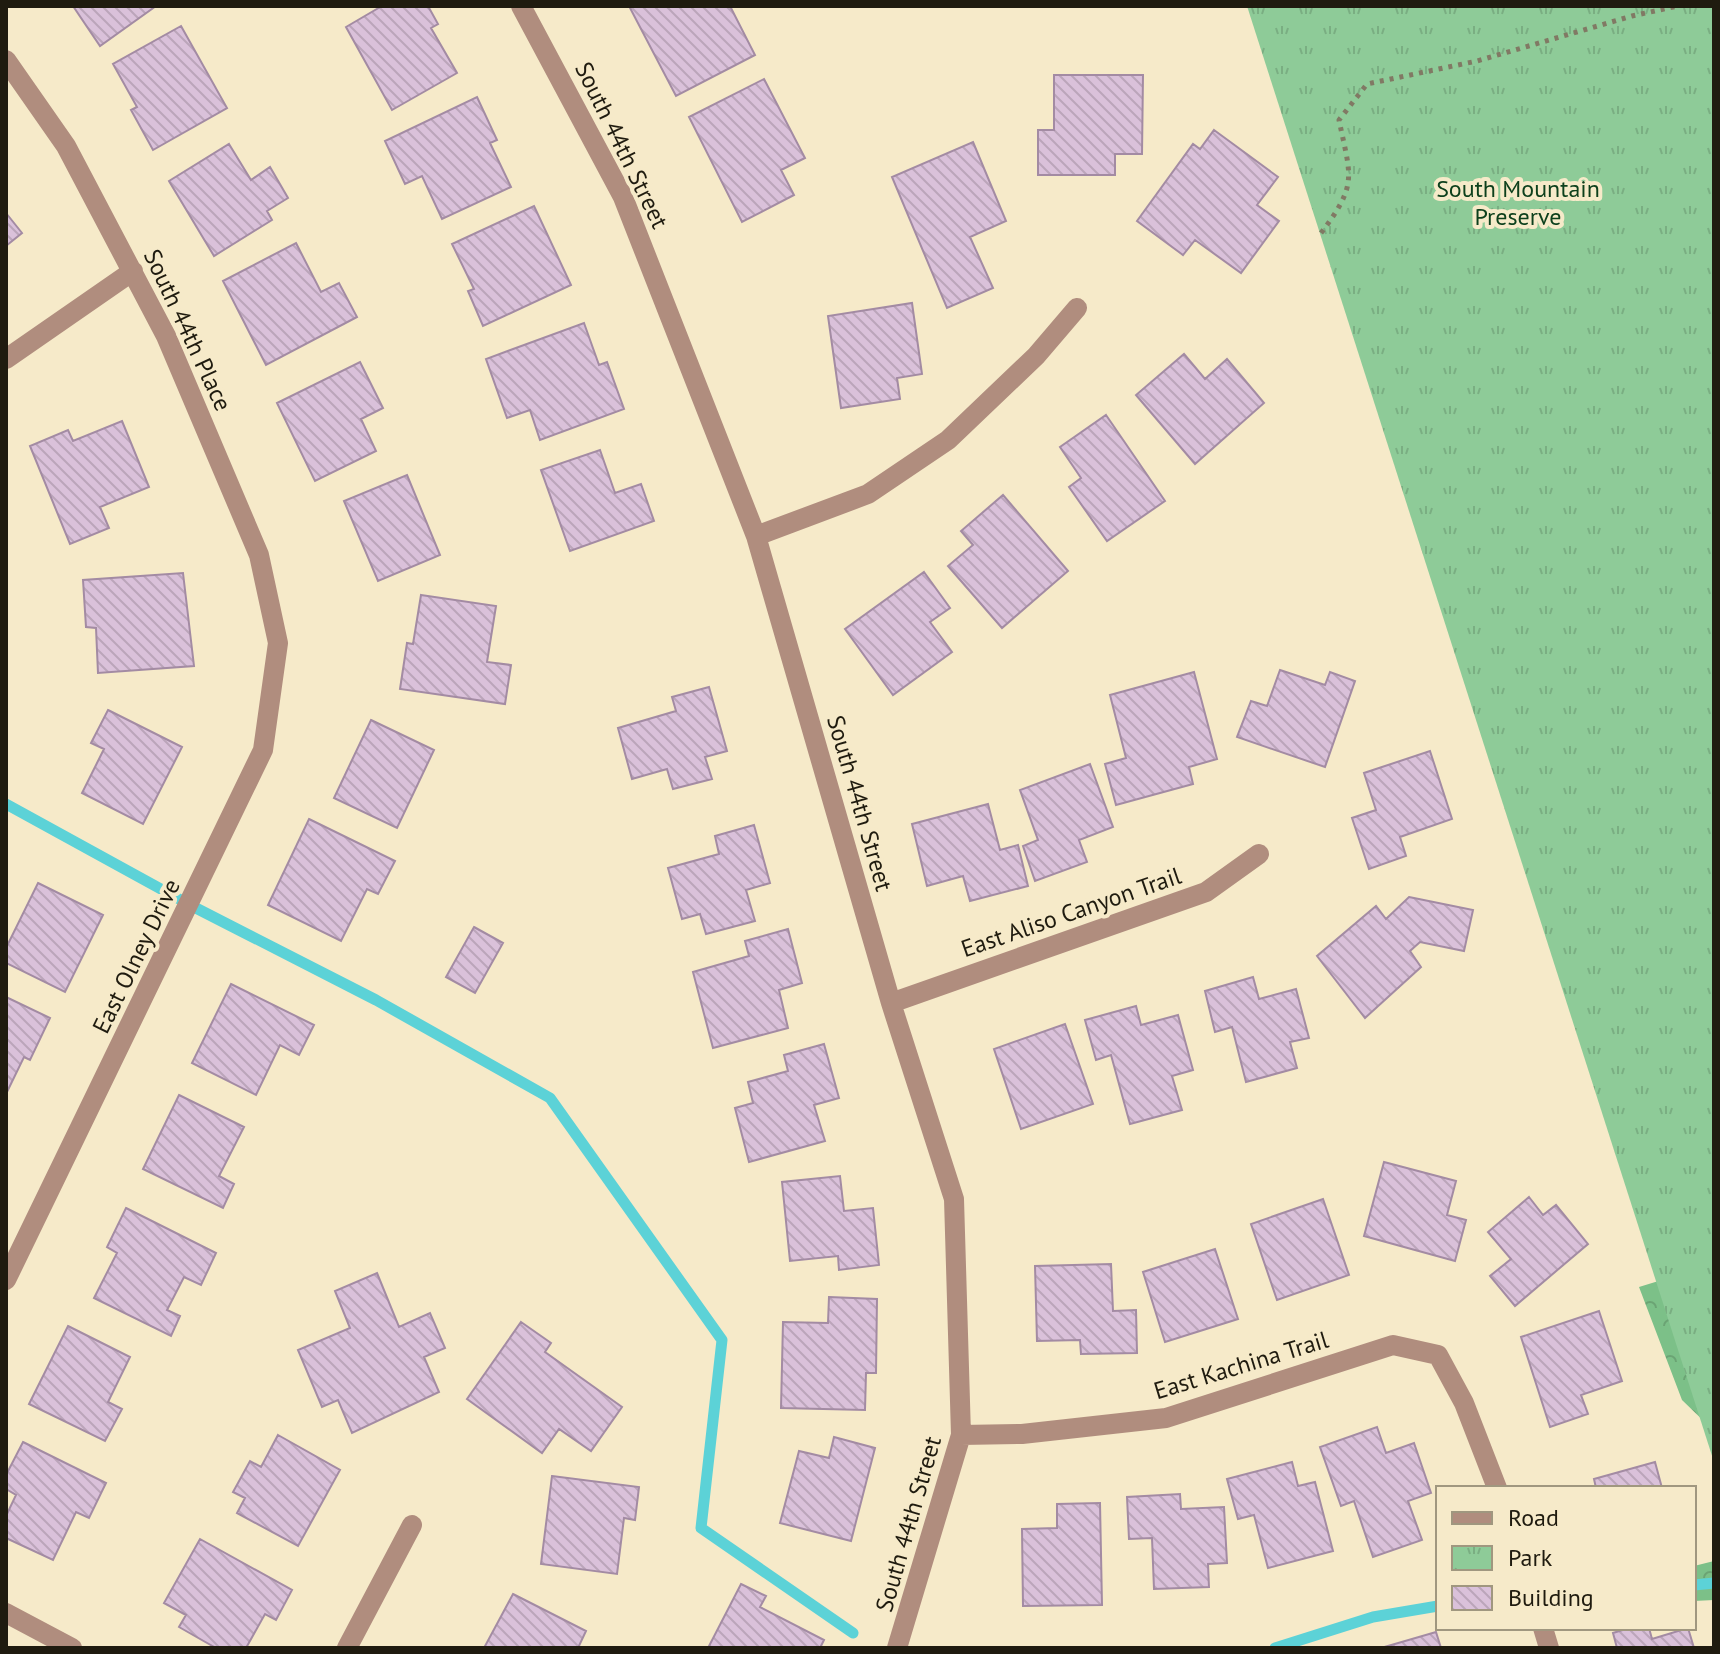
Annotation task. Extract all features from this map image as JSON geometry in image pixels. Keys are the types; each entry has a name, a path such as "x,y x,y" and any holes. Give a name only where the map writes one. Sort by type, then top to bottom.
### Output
{"street":[{"name":"South 44th Street","path":"521,6 623,197 756,536 891,1003 954,1199 961,1435 897,1648"},
{"name":"South 44th Place","path":"6,60 66,146 166,336 259,555 278,643"},
{"path":"6,359 133,271"},
{"path":"756,536 868,494 948,440 1036,356 1077,308"},
{"name":"East Olney Drive","path":"6,1280 263,750 278,643"},
{"name":"East Aliso Canyon Trail","path":"891,1003 1206,892 1259,854"},
{"name":"East Kachina Trail","path":"961,1435 1022,1434 1166,1418 1393,1345 1438,1355 1464,1403 1496,1486"},
{"path":"347,1648 412,1525"},
{"path":"6,1613 72,1648"}],"path":[{"path":"1321,233 1343,204 1351,179 1339,120 1367,84 1477,61 1632,16 1678,6"}],"green space":[{"name":"South Mountain Preserve","path":"1247,6 1714,6 1714,1462"},
{"path":"1665,1279 1714,1431 1682,1400 1639,1287"},
{"path":"1714,1561 1714,1600 1696,1601 1696,1566"}],"building":[{"path":"73,6 156,6 100,46"},
{"path":"382,6 428,6 438,24 431,28 457,73 392,110 346,27"},
{"path":"629,6 730,6 755,55 676,96"},
{"path":"181,26 227,108 153,150 131,110 137,107 113,64"},
{"path":"1054,75 1143,75 1142,154 1115,154 1115,175 1038,175 1038,130 1054,130"},
{"path":"764,79 805,158 781,170 794,195 742,222 689,117"},
{"path":"477,97 497,140 490,143 511,187 442,219 422,176 405,184 385,141"},
{"path":"1214,130 1278,177 1257,205 1279,221 1241,273 1195,240 1183,255 1137,221 1193,144 1200,149"},
{"path":"973,142 1006,221 970,237 993,288 947,308 892,177"},
{"path":"229,144 251,180 270,167 288,198 267,211 272,220 214,256 169,181"},
{"path":"534,206 571,285 483,326 468,291 474,289 452,244"},
{"path":"6,213 22,233 6,246"},
{"path":"296,243 321,292 339,283 357,317 266,365 223,281"},
{"path":"912,303 922,374 897,378 900,399 841,408 828,316"},
{"path":"584,323 599,365 607,362 624,409 540,440 530,410 507,418 486,359"},
{"path":"1184,354 1205,379 1227,359 1264,403 1195,464 1136,395"},
{"path":"360,362 383,408 361,419 376,451 315,481 277,403"},
{"path":"1106,415 1165,501 1107,541 1069,487 1081,478 1060,447"},
{"path":"122,421 149,487 100,507 109,528 70,544 30,446 68,430 73,441"},
{"path":"600,450 615,493 641,484 654,521 570,551 541,470"},
{"path":"407,475 440,555 378,581 344,501"},
{"path":"1003,495 1068,571 1002,628 948,566 973,545 961,531"},
{"path":"924,572 950,608 930,622 952,652 893,695 845,629"},
{"path":"183,573 194,666 98,673 96,628 86,627 83,580"},
{"path":"421,595 496,606 487,662 511,665 505,704 400,689 407,643 413,644"},
{"path":"1280,670 1325,685 1330,672 1355,681 1325,767 1237,737 1251,701 1267,706"},
{"path":"1194,672 1217,759 1189,767 1193,784 1116,805 1105,764 1126,758 1110,695"},
{"path":"709,687 727,751 705,757 712,779 673,789 667,769 632,779 618,728 676,711 672,697"},
{"path":"108,710 182,747 143,824 82,793 104,749 91,743"},
{"path":"371,720 434,750 397,828 334,798"},
{"path":"1430,751 1452,819 1400,837 1406,856 1369,869 1352,818 1376,810 1364,773"},
{"path":"1090,764 1113,827 1079,840 1087,862 1035,881 1023,846 1038,840 1020,790"},
{"path":"988,804 1000,850 1018,845 1028,886 970,901 963,876 927,886 912,824"},
{"path":"309,819 395,861 378,894 367,889 341,941 268,905"},
{"path":"754,825 770,883 746,890 755,921 706,934 700,914 682,919 668,868 719,854 715,836"},
{"path":"38,883 103,915 65,992 6,963 6,948"},
{"path":"1409,897 1473,910 1464,951 1420,942 1410,951 1421,967 1365,1018 1317,956 1376,906 1386,919"},
{"path":"474,927 503,943 475,993 446,977"},
{"path":"788,929 802,983 779,990 788,1028 713,1048 693,972 749,956 745,941"},
{"path":"1253,977 1259,999 1296,989 1309,1038 1290,1042 1297,1068 1246,1082 1232,1027 1215,1032 1205,991"},
{"path":"231,984 314,1025 299,1055 280,1045 256,1095 192,1063"},
{"path":"6,997 50,1018 30,1060 24,1057 6,1094"},
{"path":"1136,1006 1141,1025 1178,1015 1193,1070 1172,1076 1182,1110 1130,1124 1111,1055 1096,1060 1085,1020"},
{"path":"1065,1024 1093,1104 1021,1129 994,1049"},
{"path":"824,1044 839,1098 814,1105 825,1141 749,1162 735,1108 753,1103 748,1082 788,1071 784,1055"},
{"path":"179,1095 244,1127 219,1176 234,1184 223,1208 143,1169"},
{"path":"1384,1162 1456,1181 1447,1215 1466,1220 1455,1261 1364,1236"},
{"path":"840,1176 844,1211 873,1208 879,1265 839,1270 838,1256 790,1261 782,1182"},
{"path":"1529,1197 1543,1215 1556,1205 1588,1244 1515,1306 1490,1276 1511,1259 1488,1232"},
{"path":"1323,1199 1349,1275 1277,1300 1251,1224"},
{"path":"126,1208 216,1253 201,1285 184,1277 167,1310 180,1316 171,1336 94,1298 117,1253 107,1247"},
{"path":"1215,1249 1238,1319 1165,1342 1143,1272"},
{"path":"1111,1264 1113,1311 1136,1310 1137,1353 1081,1354 1080,1340 1037,1341 1035,1266"},
{"path":"377,1273 399,1327 430,1313 445,1348 424,1357 439,1392 352,1433 338,1400 322,1407 298,1350 350,1328 335,1291"},
{"path":"829,1297 877,1299 876,1373 866,1373 865,1410 781,1408 783,1322 828,1323"},
{"path":"1599,1311 1622,1381 1581,1395 1588,1414 1550,1427 1521,1337"},
{"path":"521,1322 551,1343 545,1352 622,1407 591,1451 559,1429 542,1453 467,1399"},
{"path":"68,1326 130,1357 108,1402 122,1409 105,1441 29,1404"},
{"path":"1377,1427 1386,1453 1414,1443 1431,1493 1408,1501 1422,1540 1373,1557 1354,1501 1341,1506 1320,1447"},
{"path":"278,1435 340,1470 298,1546 237,1513 245,1498 233,1492 250,1461 261,1467"},
{"path":"834,1437 875,1448 851,1541 780,1523 799,1451 829,1458"},
{"path":"23,1442 106,1483 89,1518 76,1512 53,1560 6,1538 6,1516 16,1495 6,1489 6,1475"},
{"path":"1292,1462 1298,1486 1315,1482 1333,1551 1268,1568 1254,1515 1238,1519 1227,1479"},
{"path":"1655,1462 1661,1486 1596,1486 1594,1479"},
{"path":"552,1476 639,1487 635,1520 624,1518 617,1574 541,1564"},
{"path":"1180,1494 1181,1509 1224,1507 1227,1563 1208,1564 1209,1587 1154,1589 1152,1538 1129,1539 1127,1497"},
{"path":"1100,1503 1102,1605 1023,1606 1022,1529 1057,1528 1057,1504"},
{"path":"200,1539 292,1590 276,1620 265,1614 246,1648 216,1648 179,1627 186,1615 164,1603"},
{"path":"741,1584 766,1596 760,1607 824,1640 820,1648 708,1648"},
{"path":"513,1594 586,1631 578,1648 484,1648"},
{"path":"1650,1630 1652,1639 1689,1630 1694,1648 1617,1648 1613,1633"},
{"path":"1436,1632 1441,1648 1381,1648"}],"waterway":[{"path":"6,804 190,905 376,1000 550,1098 722,1340 701,1528 853,1633"},
{"path":"1696,1585 1714,1583"},
{"path":"1275,1648 1373,1617 1436,1606"}]}
